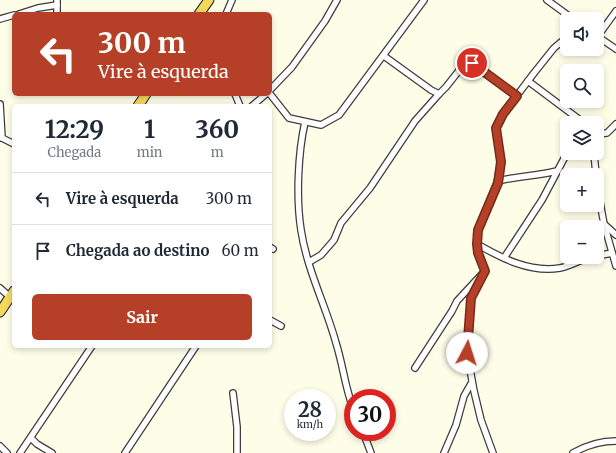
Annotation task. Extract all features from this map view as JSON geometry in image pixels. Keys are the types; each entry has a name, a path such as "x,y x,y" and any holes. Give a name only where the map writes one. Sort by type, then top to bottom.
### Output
{"highway":[{"path":"200,12 209,0"},
{"path":"0,312 12,294"}],"street":[{"path":"227,12 232,0"},
{"path":"272,88 292,67 325,21 337,0"},
{"path":"272,96 289,118 321,125 339,115 424,0"},
{"path":"547,0 563,12"},
{"path":"25,12 57,3"},
{"path":"604,27 616,11"},
{"path":"0,19 12,16"},
{"path":"604,41 616,49"},
{"path":"492,453 481,420 467,353 471,298 485,271 478,253 478,230 498,181 501,162 496,128 503,114 554,48 560,43"},
{"path":"384,56 431,90 439,94"},
{"path":"309,262 321,255 334,240 341,224 370,188 415,121 446,87 465,63 472,63 517,96"},
{"path":"528,81 575,116"},
{"path":"254,104 264,96"},
{"path":"0,104 1,138 12,143"},
{"path":"306,122 302,138 299,200 301,230 309,262 337,344 347,389"},
{"path":"604,133 607,133 616,124"},
{"path":"504,258 542,200 563,160"},
{"path":"498,181 557,171"},
{"path":"604,224 616,235"},
{"path":"604,224 616,266"},
{"path":"477,244 504,258 533,268 560,268 571,264"},
{"path":"604,255 612,253"},
{"path":"415,368 457,301 485,271"},
{"path":"0,288 12,294"},
{"path":"272,321 281,326"},
{"path":"20,453 91,348"},
{"path":"125,453 195,348"},
{"path":"444,453 456,425 464,396 472,382"},
{"path":"233,393 238,427 237,453"},
{"path":"31,438 37,444 52,453"},
{"path":"366,441 369,452"},
{"path":"573,453 603,441 616,441"},
{"path":"0,446 7,453"}],"route":[{"path":"467,353 471,298 485,271 478,253 478,230 498,183 501,162 496,128 503,114 517,96 472,63"}]}
